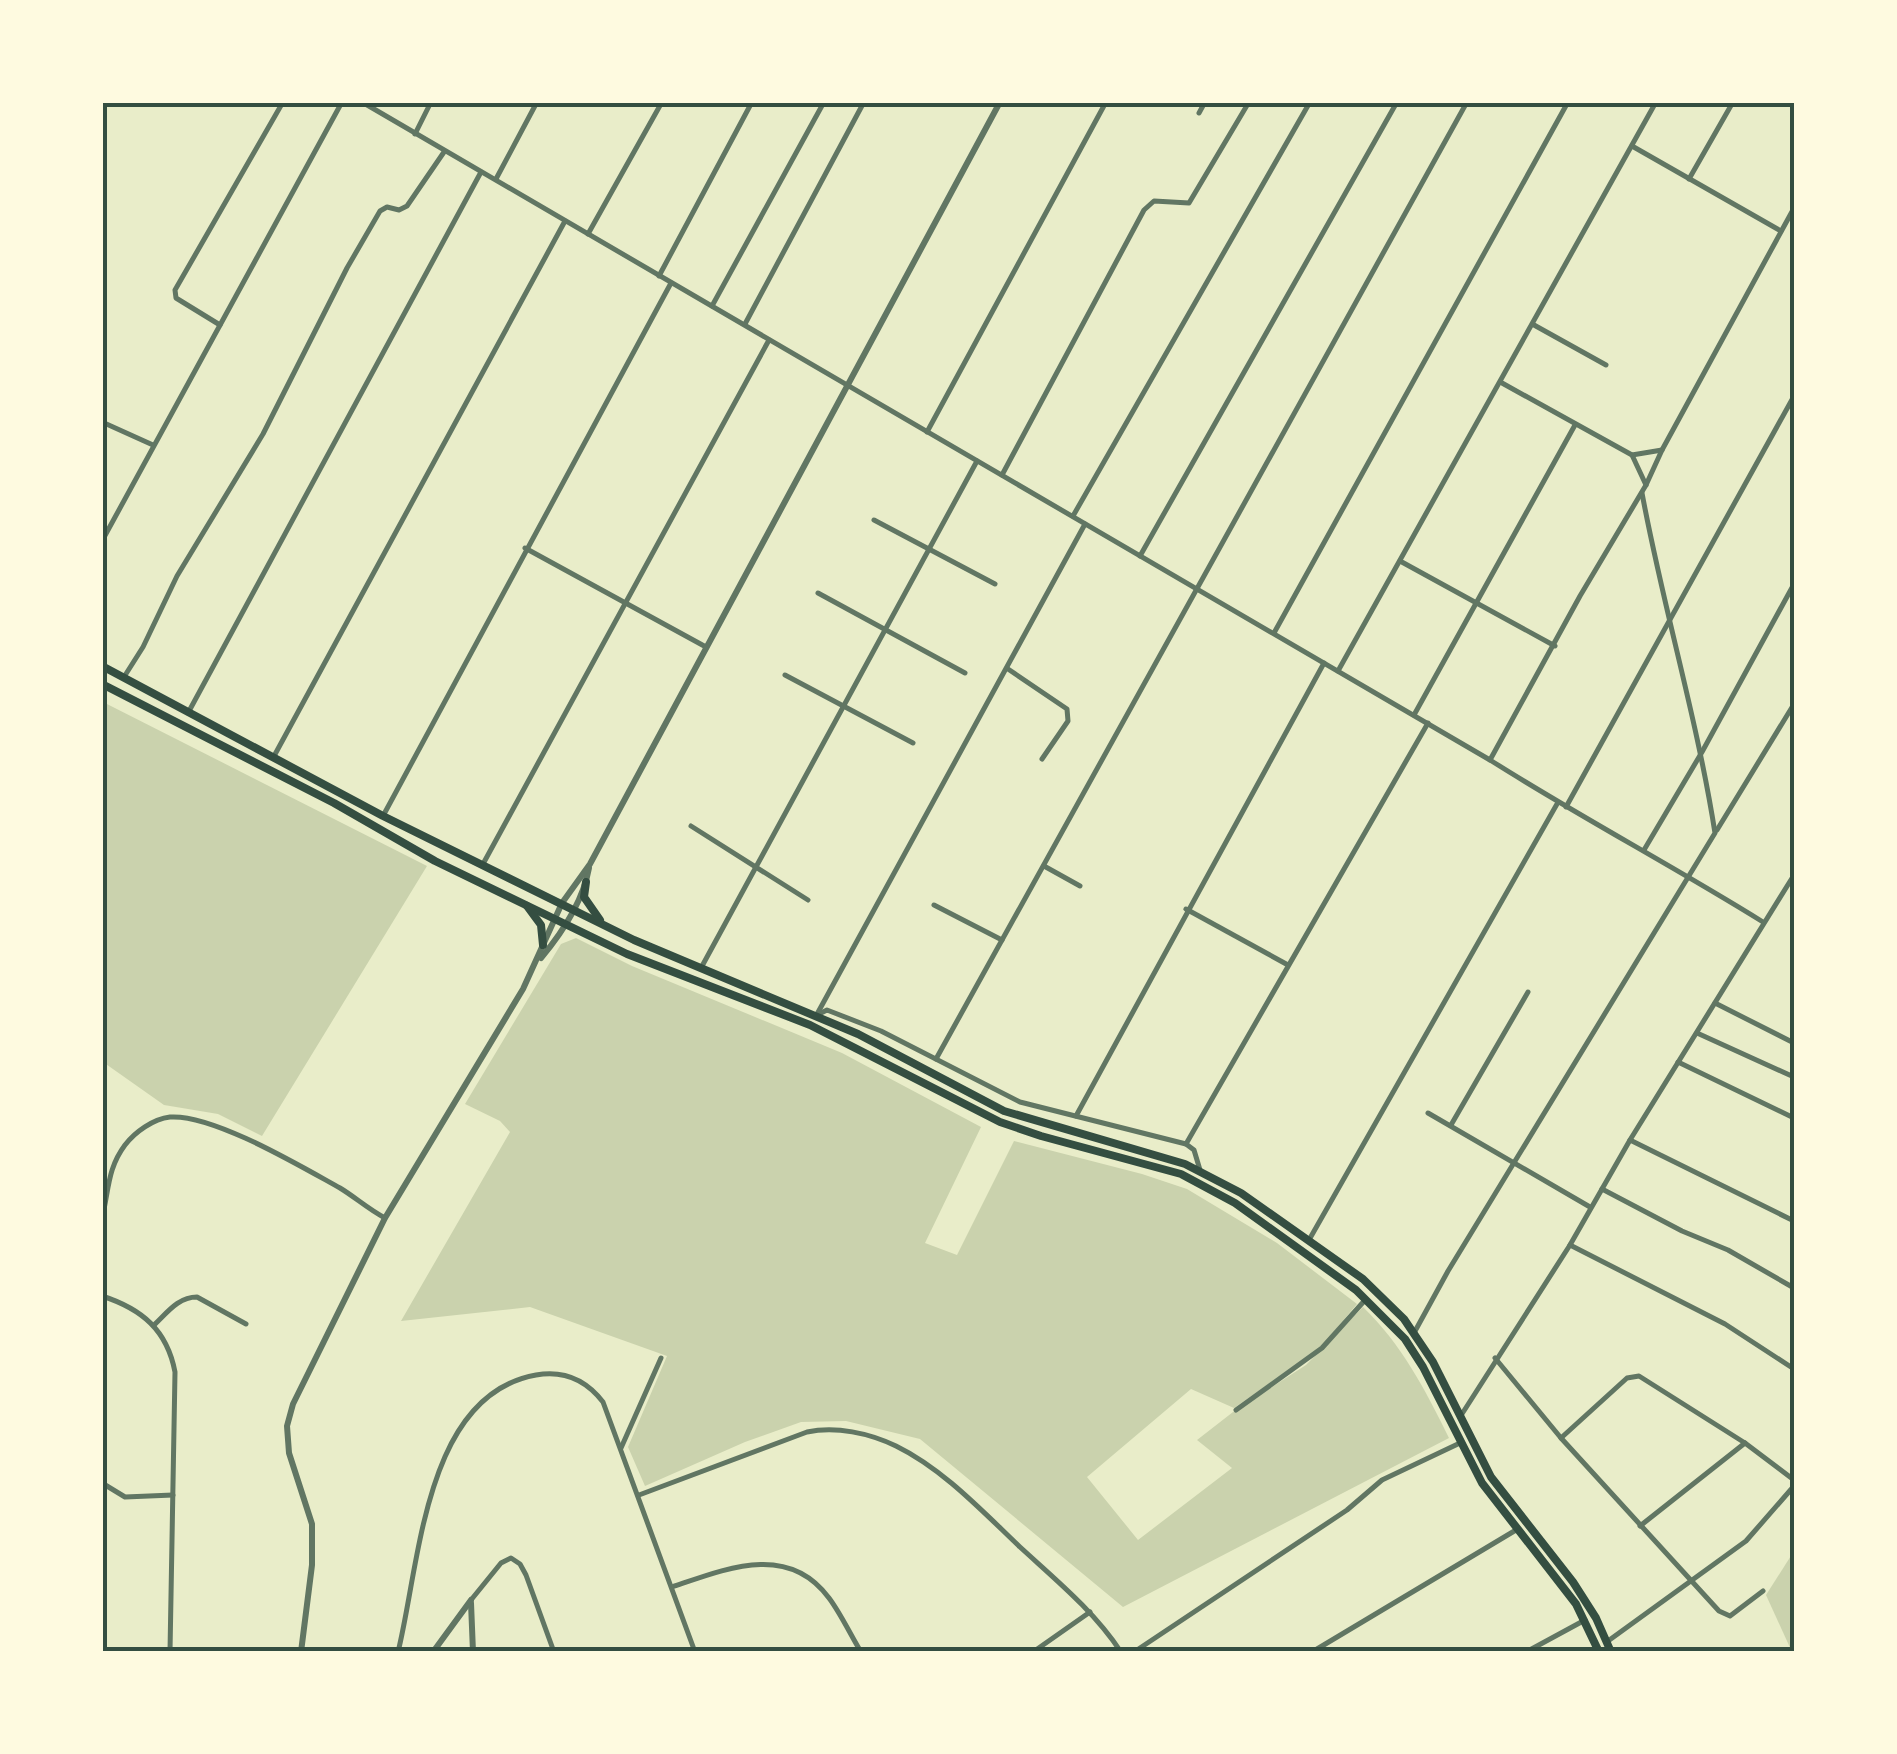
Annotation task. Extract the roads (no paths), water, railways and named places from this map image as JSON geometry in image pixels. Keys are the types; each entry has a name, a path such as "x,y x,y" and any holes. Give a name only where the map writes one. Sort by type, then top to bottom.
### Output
{"main road":[{"path":"102,666 482,866 606,926 816,1016 1004,1111 1200,1170 1241,1193 1376,1290 1414,1333 1491,1477 1573,1582 1611,1652"},
{"path":"102,684 334,803 435,861 626,954 810,1025 1000,1122 1191,1178 1235,1203 1366,1299 1394,1326 1412,1350 1482,1483 1563,1587 1585,1620 1599,1652"},
{"path":"586,882 586,902 606,926"},
{"path":"524,903 541,926 543,945"}],"street":[{"path":"220,325 176,298 174,290 283,102"},
{"path":"102,541 342,102"},
{"path":"415,134 432,102"},
{"path":"496,180 537,102"},
{"path":"588,234 662,102"},
{"path":"659,276 752,102"},
{"path":"712,306 824,102"},
{"path":"744,326 864,102"},
{"path":"537,962 562,903 590,864 1000,102"},
{"path":"927,432 1106,102"},
{"path":"1199,113 1204,102"},
{"path":"1002,476 1144,210 1154,201 1185,205 1192,200 1249,102"},
{"path":"1073,517 1310,102"},
{"path":"1140,556 1396,102"},
{"path":"936,1060 1467,102"},
{"path":"1274,634 1568,102"},
{"path":"1338,672 1656,102"},
{"path":"1688,180 1733,102"},
{"path":"367,104 1763,922"},
{"path":"1632,146 1781,231"},
{"path":"124,676 144,648 186,560 262,434 380,211 406,206 444,151"},
{"path":"188,713 481,172"},
{"path":"1490,760 1642,493 1794,208"},
{"path":"273,758 565,221"},
{"path":"382,816 671,283"},
{"path":"1533,324 1606,365"},
{"path":"482,866 769,340"},
{"path":"1502,383 1632,455 1662,450"},
{"path":"1566,807 1794,396"},
{"path":"102,422 153,445"},
{"path":"1414,716 1575,425"},
{"path":"1632,455 1646,485"},
{"path":"701,968 976,461"},
{"path":"1642,493 1669,624 1702,752 1715,833"},
{"path":"874,520 995,584"},
{"path":"816,1016 1085,524"},
{"path":"525,548 706,648"},
{"path":"1400,560 1555,646"},
{"path":"1644,850 1794,584"},
{"path":"818,593 965,673"},
{"path":"1076,1116 1324,663"},
{"path":"1008,669 1067,709 1068,721 1042,759"},
{"path":"785,675 913,744"},
{"path":"1414,1333 1794,703"},
{"path":"1186,1144 1428,724"},
{"path":"1309,1240 1558,802"},
{"path":"691,826 808,900"},
{"path":"301,1652 312,1565 312,1524 289,1453 287,1426 309,1368 385,1218 426,1155 537,962 566,922 586,882 590,864"},
{"path":"1044,866 1080,886"},
{"path":"1460,1417 1570,1245 1794,874"},
{"path":"934,905 1002,940"},
{"path":"1186,909 1288,965"},
{"path":"1451,1126 1528,992"},
{"path":"1715,1003 1794,1043"},
{"path":"816,1016 827,1010 847,1016 1020,1102 1186,1144 1194,1150 1200,1170"},
{"path":"1696,1033 1794,1077"},
{"path":"1678,1062 1794,1118"},
{"path":"1428,1113 1591,1207"},
{"path":"102,1218 108,1176 126,1144 153,1122 169,1117 199,1120 230,1130 342,1189 385,1218"},
{"path":"1630,1140 1794,1221"},
{"path":"1602,1189 1728,1250 1794,1288"},
{"path":"1570,1245 1725,1324 1794,1369"},
{"path":"102,1296 136,1310 154,1326 172,1354 176,1372 170,1652"},
{"path":"154,1326 188,1297 196,1297 246,1324"},
{"path":"1236,1410 1322,1348 1366,1299"},
{"path":"620,1448 661,1358"},
{"path":"1495,1358 1561,1438 1719,1611 1730,1616 1763,1591"},
{"path":"398,1652 440,1465 457,1431 506,1386 526,1377 550,1374 570,1376 600,1398 695,1652"},
{"path":"1561,1438 1632,1376 1638,1376 1745,1444 1794,1483 1746,1540 1608,1642"},
{"path":"639,1495 806,1432 835,1430 873,1437 934,1470 1090,1612 1121,1652"},
{"path":"1134,1652 1347,1510 1382,1480 1460,1443"},
{"path":"1640,1526 1745,1444"},
{"path":"102,1483 125,1497 173,1495"},
{"path":"1312,1652 1516,1530"},
{"path":"433,1652 501,1563 512,1558 526,1574 554,1652"},
{"path":"672,1587 742,1566 771,1564 792,1568 828,1596 861,1652"},
{"path":"471,1600 473,1652"},
{"path":"1033,1652 1090,1612"},
{"path":"1526,1652 1585,1620"}]}
